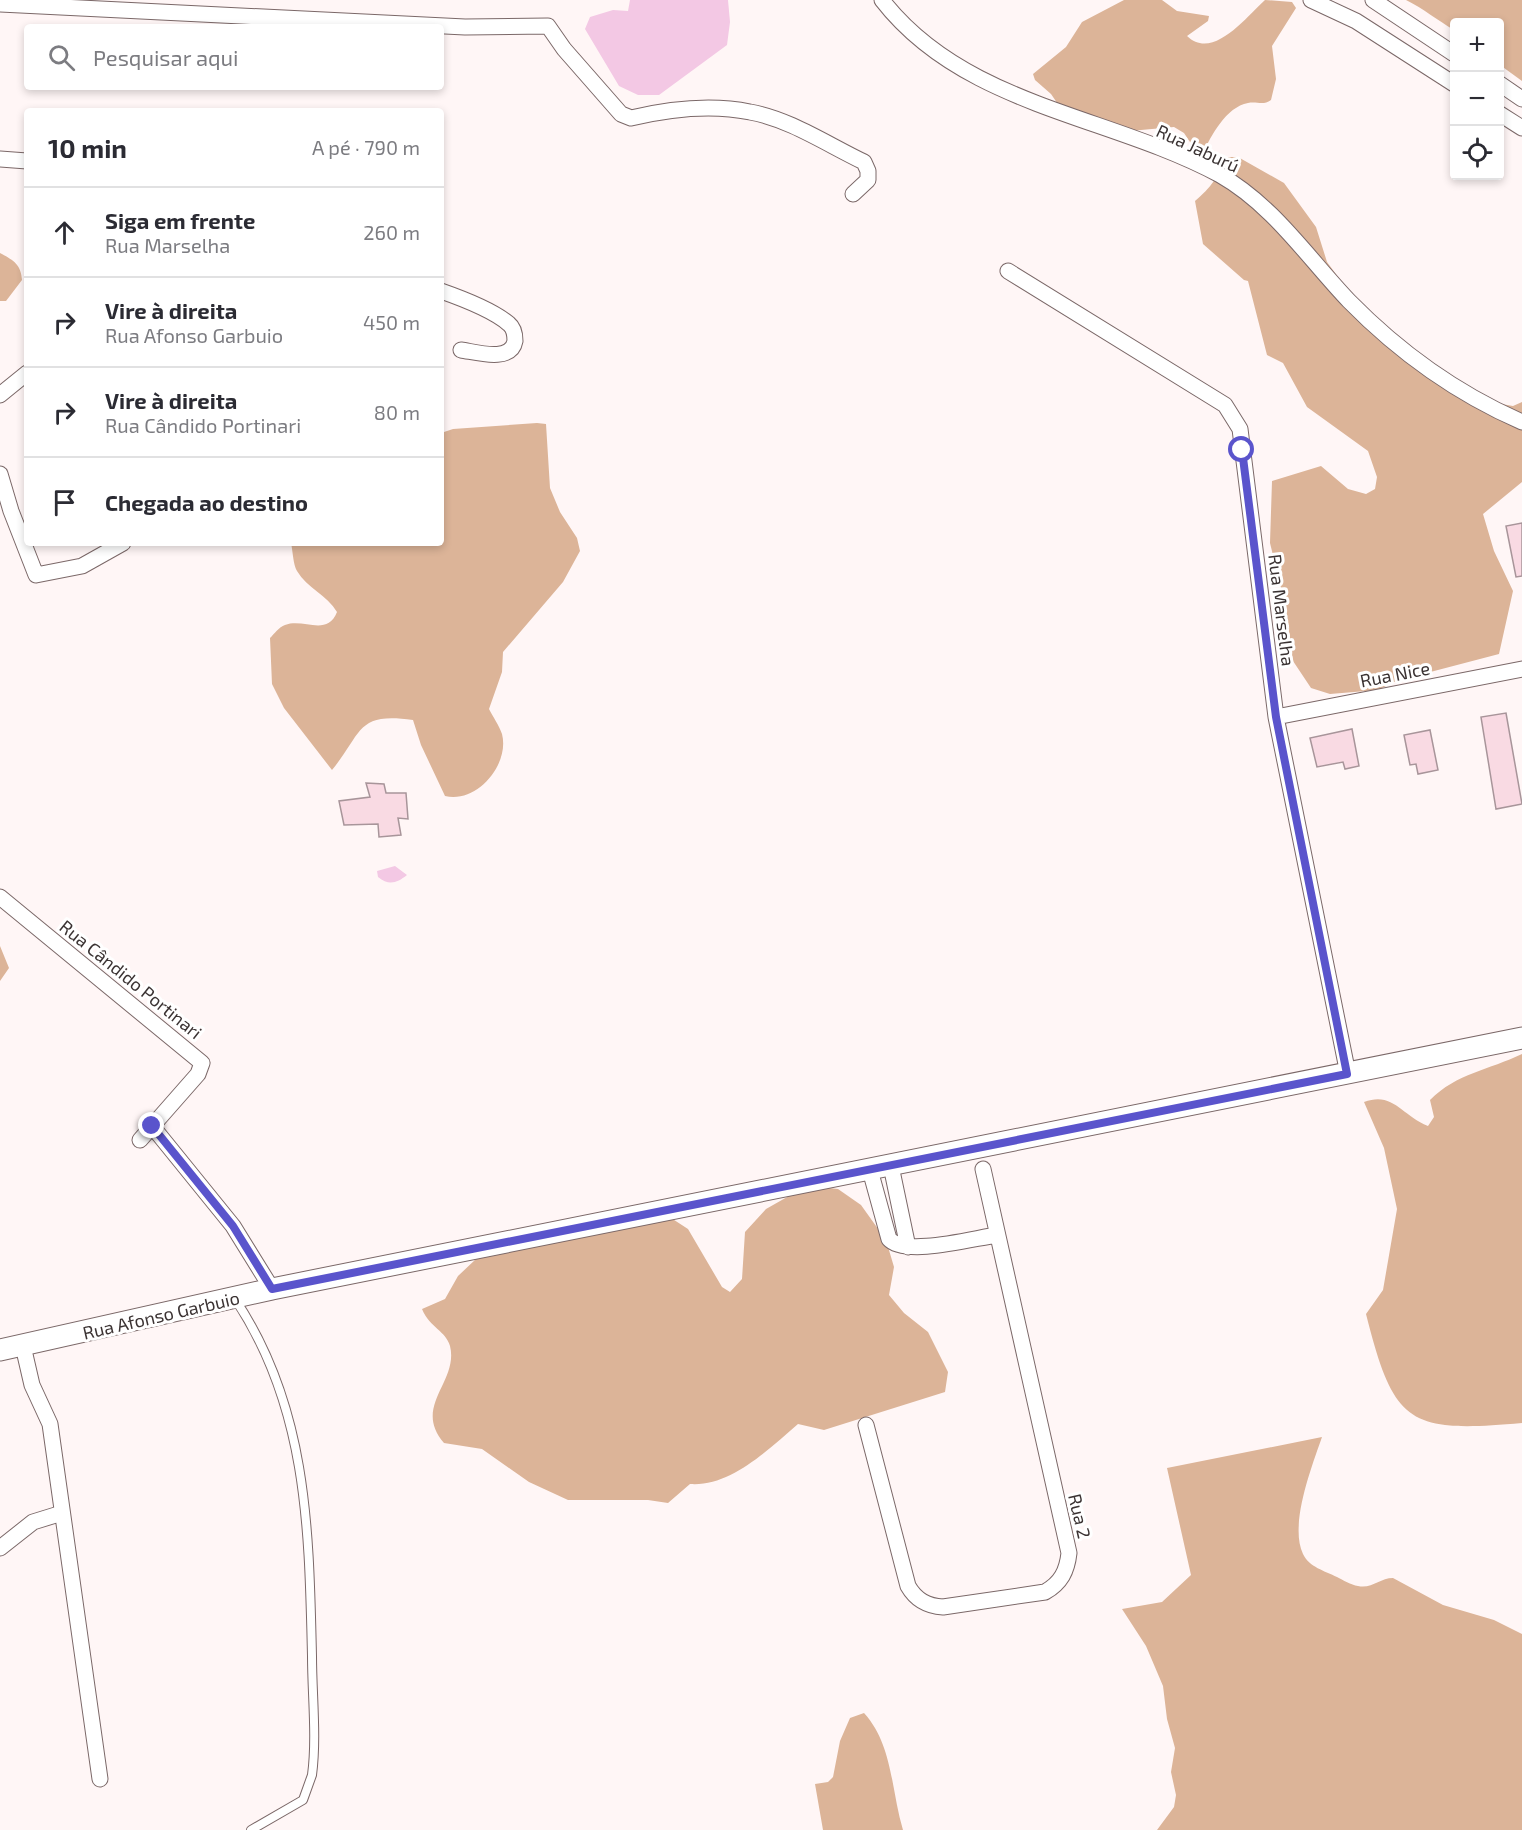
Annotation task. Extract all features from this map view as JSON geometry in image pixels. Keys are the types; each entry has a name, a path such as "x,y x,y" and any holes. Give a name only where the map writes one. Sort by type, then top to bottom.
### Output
{"street":[{"name":"Rua Jaburú","path":"882,0 933,48 1000,89 1177,156 1221,176 1265,207 1349,300 1390,341 1443,378 1500,413 1522,422"},
{"path":"1311,0 1340,6 1356,21 1450,81"},
{"path":"1356,21 1364,15 1372,0 1450,51"},
{"path":"0,4 173,6 423,24"},
{"path":"444,25 548,26 564,49 621,114 631,118 712,107 762,115 784,123 864,162 868,171 868,180 853,194"},
{"path":"1504,87 1522,99"},
{"path":"1504,117 1522,128"},
{"path":"0,159 24,161"},
{"name":"Rua Marselha","path":"1008,271 1225,405 1233,414 1240,429 1276,717 1347,1074"},
{"path":"444,292 510,324 515,335 514,346 506,353 491,354 461,350"},
{"path":"0,395 24,375"},
{"path":"0,474 24,544"},
{"path":"25,546 36,575 82,566 118,546"},
{"name":"Rua Nice","path":"1276,717 1522,669"},
{"name":"Rua Cândido Portinari","path":"0,897 202,1064 198,1074 140,1140"},
{"name":"Rua Afonso Garbuio","path":"0,1350 272,1289 1522,1038"},
{"path":"152,1126 233,1226 272,1289"},
{"path":"891,1166 908,1247"},
{"name":"Rua 2","path":"866,1425 908,1587 918,1599 930,1605 943,1607 1045,1592 1054,1587 1065,1572 1069,1553 983,1169"},
{"path":"870,1170 892,1243 908,1247 997,1234"},
{"path":"23,1346 32,1385 50,1424 100,1779"},
{"path":"0,1548 33,1522 62,1513"}],"lane":[{"path":"234,1298 249,1320 286,1406 300,1464 308,1516 310,1569 312,1775 303,1800 251,1830"}],"shaded area":[{"path":"630,0 728,0 730,22 727,45 659,95 638,95 619,86 585,29 590,17 613,10 628,11"},
{"path":"1124,0 1162,0 1177,11 1209,16 1208,21 1187,36 1197,42 1207,43 1229,34 1265,0 1292,2 1296,8 1272,46 1276,79 1271,100 1265,103 1248,103 1233,110 1220,123 1203,153 1196,151 1184,133 1174,127 1119,132 1066,116 1051,94 1035,80 1033,74 1066,47 1082,22"},
{"path":"1406,0 1522,0 1522,81 1504,68 1504,18 1450,18 1450,27"},
{"path":"1222,157 1238,157 1284,183 1316,227 1327,262 1338,277 1349,302 1472,399 1513,406 1522,402 1522,482 1483,514 1494,551 1513,591 1499,654 1396,681 1378,690 1330,694 1311,688 1293,661 1285,604 1270,543 1272,481 1321,466 1348,489 1366,494 1375,489 1377,477 1368,451 1307,407 1283,363 1267,355 1248,281 1203,244 1195,201 1213,182 1219,171"},
{"path":"0,253 16,263 22,280 6,301 0,301"},
{"path":"546,424 550,488 560,512 577,538 580,551 563,582 503,652 502,672 489,709 502,734 501,758 488,780 479,788 457,797 445,796 421,745 413,720 394,718 370,722 356,735 332,770 284,708 272,684 270,638 279,629 292,623 327,624 337,612 301,577 297,571 292,546 444,546 444,432 453,429"},
{"path":"395,866 407,875 393,882 386,882 378,877 377,871"},
{"path":"0,946 9,968 0,981"},
{"path":"1522,1054 1522,1423 1454,1426 1430,1422 1412,1414 1398,1400 1386,1379 1366,1314 1383,1290 1397,1209 1384,1148 1364,1102 1374,1099 1390,1102 1428,1126 1434,1117 1430,1100 1440,1091 1462,1078"},
{"path":"820,1187 838,1189 861,1205 886,1240 894,1267 889,1295 904,1313 928,1332 948,1372 945,1392 824,1430 798,1424 762,1455 734,1473 705,1483 690,1484 668,1503 648,1500 568,1500 529,1482 482,1449 444,1443 435,1430 434,1406 448,1371 451,1359 450,1346 422,1309 445,1299 458,1276 476,1259 668,1216 688,1229 722,1287 730,1292 742,1279 745,1232 766,1209 796,1192"},
{"path":"1322,1437 1300,1512 1299,1542 1309,1562 1350,1584 1363,1587 1393,1578 1443,1605 1494,1620 1522,1634 1522,1830 1157,1830 1174,1807 1176,1795 1171,1772 1175,1748 1167,1719 1163,1686 1146,1646 1122,1609 1162,1602 1191,1575 1167,1468"},
{"path":"864,1713 881,1739 886,1754 903,1830 823,1830 815,1784 828,1782 833,1777 840,1741 850,1718"}],"building":[{"path":"1522,523 1522,576 1516,577 1506,526"},
{"path":"1506,713 1522,804 1496,809 1481,717"},
{"path":"1352,729 1359,766 1345,769 1343,762 1317,767 1310,738"},
{"path":"1430,730 1438,770 1418,774 1416,764 1410,765 1404,735"},
{"path":"366,783 384,784 386,793 406,793 408,819 398,818 401,835 379,837 378,824 344,825 339,801 370,797"}],"route":[{"path":"152,1126 233,1226 272,1289 1347,1074 1276,717 1242,450"}]}
